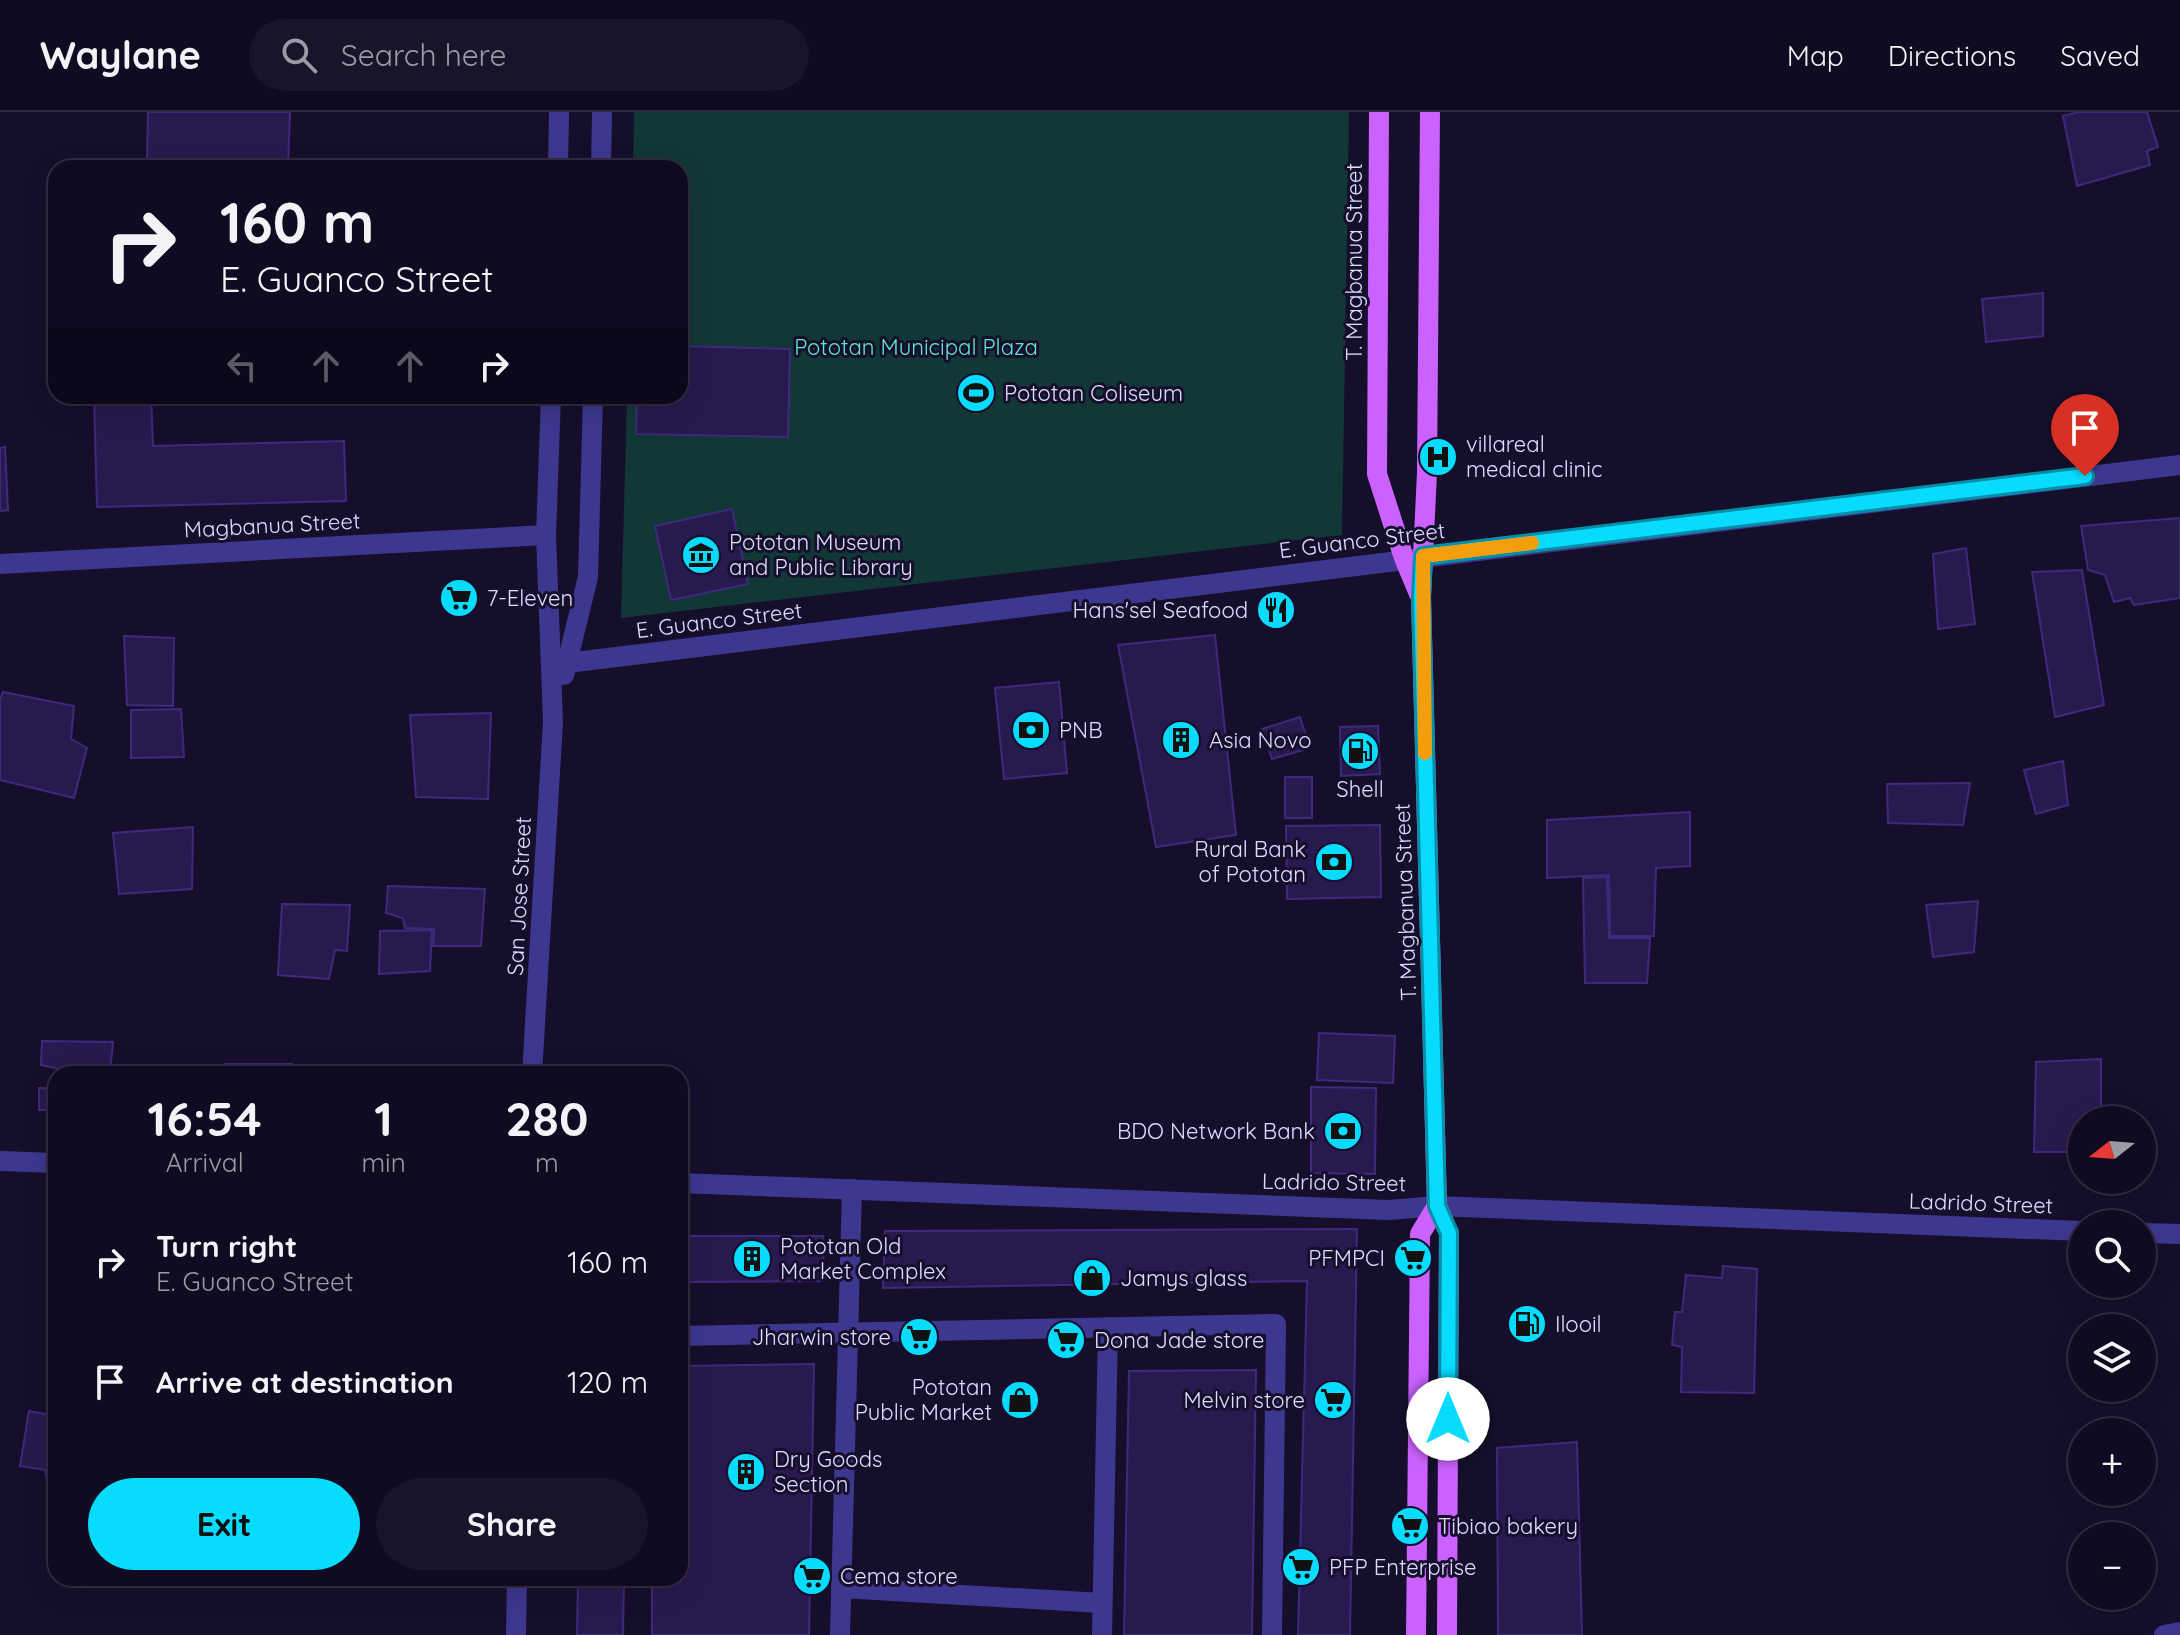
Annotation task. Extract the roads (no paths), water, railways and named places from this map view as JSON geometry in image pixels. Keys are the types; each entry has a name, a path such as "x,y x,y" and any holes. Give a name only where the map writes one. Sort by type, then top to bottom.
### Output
{"main road":[{"name":"T. Magbanua Street","path":"1379,112 1377,474 1413,557 1421,597 1437,1206 1449,1233 1447,1635"},
{"name":"T. Magbanua Street","path":"1413,557 1430,112"},
{"name":"T. Magbanua Street","path":"1416,1635 1420,1234 1437,1206"}],"street":[{"path":"558,160 559,112"},
{"path":"601,160 602,112"},
{"name":"San Jose Street","path":"532,1066 558,664 546,535 551,404"},
{"name":"San Jose Street","path":"558,664 588,577 593,404"},
{"name":"E. Guanco Street","path":"558,664 2180,465"},
{"name":"Magbanua Street","path":"0,564 546,535"},
{"path":"0,1161 48,1163"},
{"name":"Ladrido Street","path":"688,1183 1389,1210 1437,1206 2068,1230"},
{"path":"840,1635 852,1189"},
{"path":"2156,1233 2180,1234"},
{"path":"688,1336 1276,1324 1272,1635"},
{"path":"1102,1635 1108,1327"},
{"path":"516,1635 517,1586"},
{"path":"841,1588 1102,1603"},
{"path":"2164,1635 2180,1632"}],"place":[{"name":"Pototan Coliseum","path":"976,393"},
{"name":"villareal medical clinic","path":"1438,457"},
{"name":"Pototan Museum and Public Library","path":"701,555"},
{"name":"7-Eleven","path":"459,598"},
{"name":"Hans'sel Seafood","path":"1276,610"},
{"name":"PNB","path":"1031,730"},
{"name":"Asia Novo","path":"1181,740"},
{"name":"Shell","path":"1360,751"},
{"name":"Rural Bank of Pototan","path":"1334,862"},
{"name":"BDO Network Bank","path":"1343,1131"},
{"name":"PFMPCI","path":"1413,1258"},
{"name":"Pototan Old Market Complex","path":"752,1259"},
{"name":"Jamys glass","path":"1092,1278"},
{"name":"Ilooil","path":"1527,1324"},
{"name":"Jharwin store","path":"919,1337"},
{"name":"Dona Jade store","path":"1066,1340"},
{"name":"Pototan Public Market","path":"1020,1400"},
{"name":"Melvin store","path":"1333,1400"},
{"name":"Dry Goods Section","path":"746,1472"},
{"name":"Tibiao bakery","path":"1410,1526"},
{"name":"PFP Enterprise","path":"1301,1567"},
{"name":"Cema store","path":"812,1576"}],"park label":[{"name":"Pototan Municipal Plaza","path":"916,347"}]}
